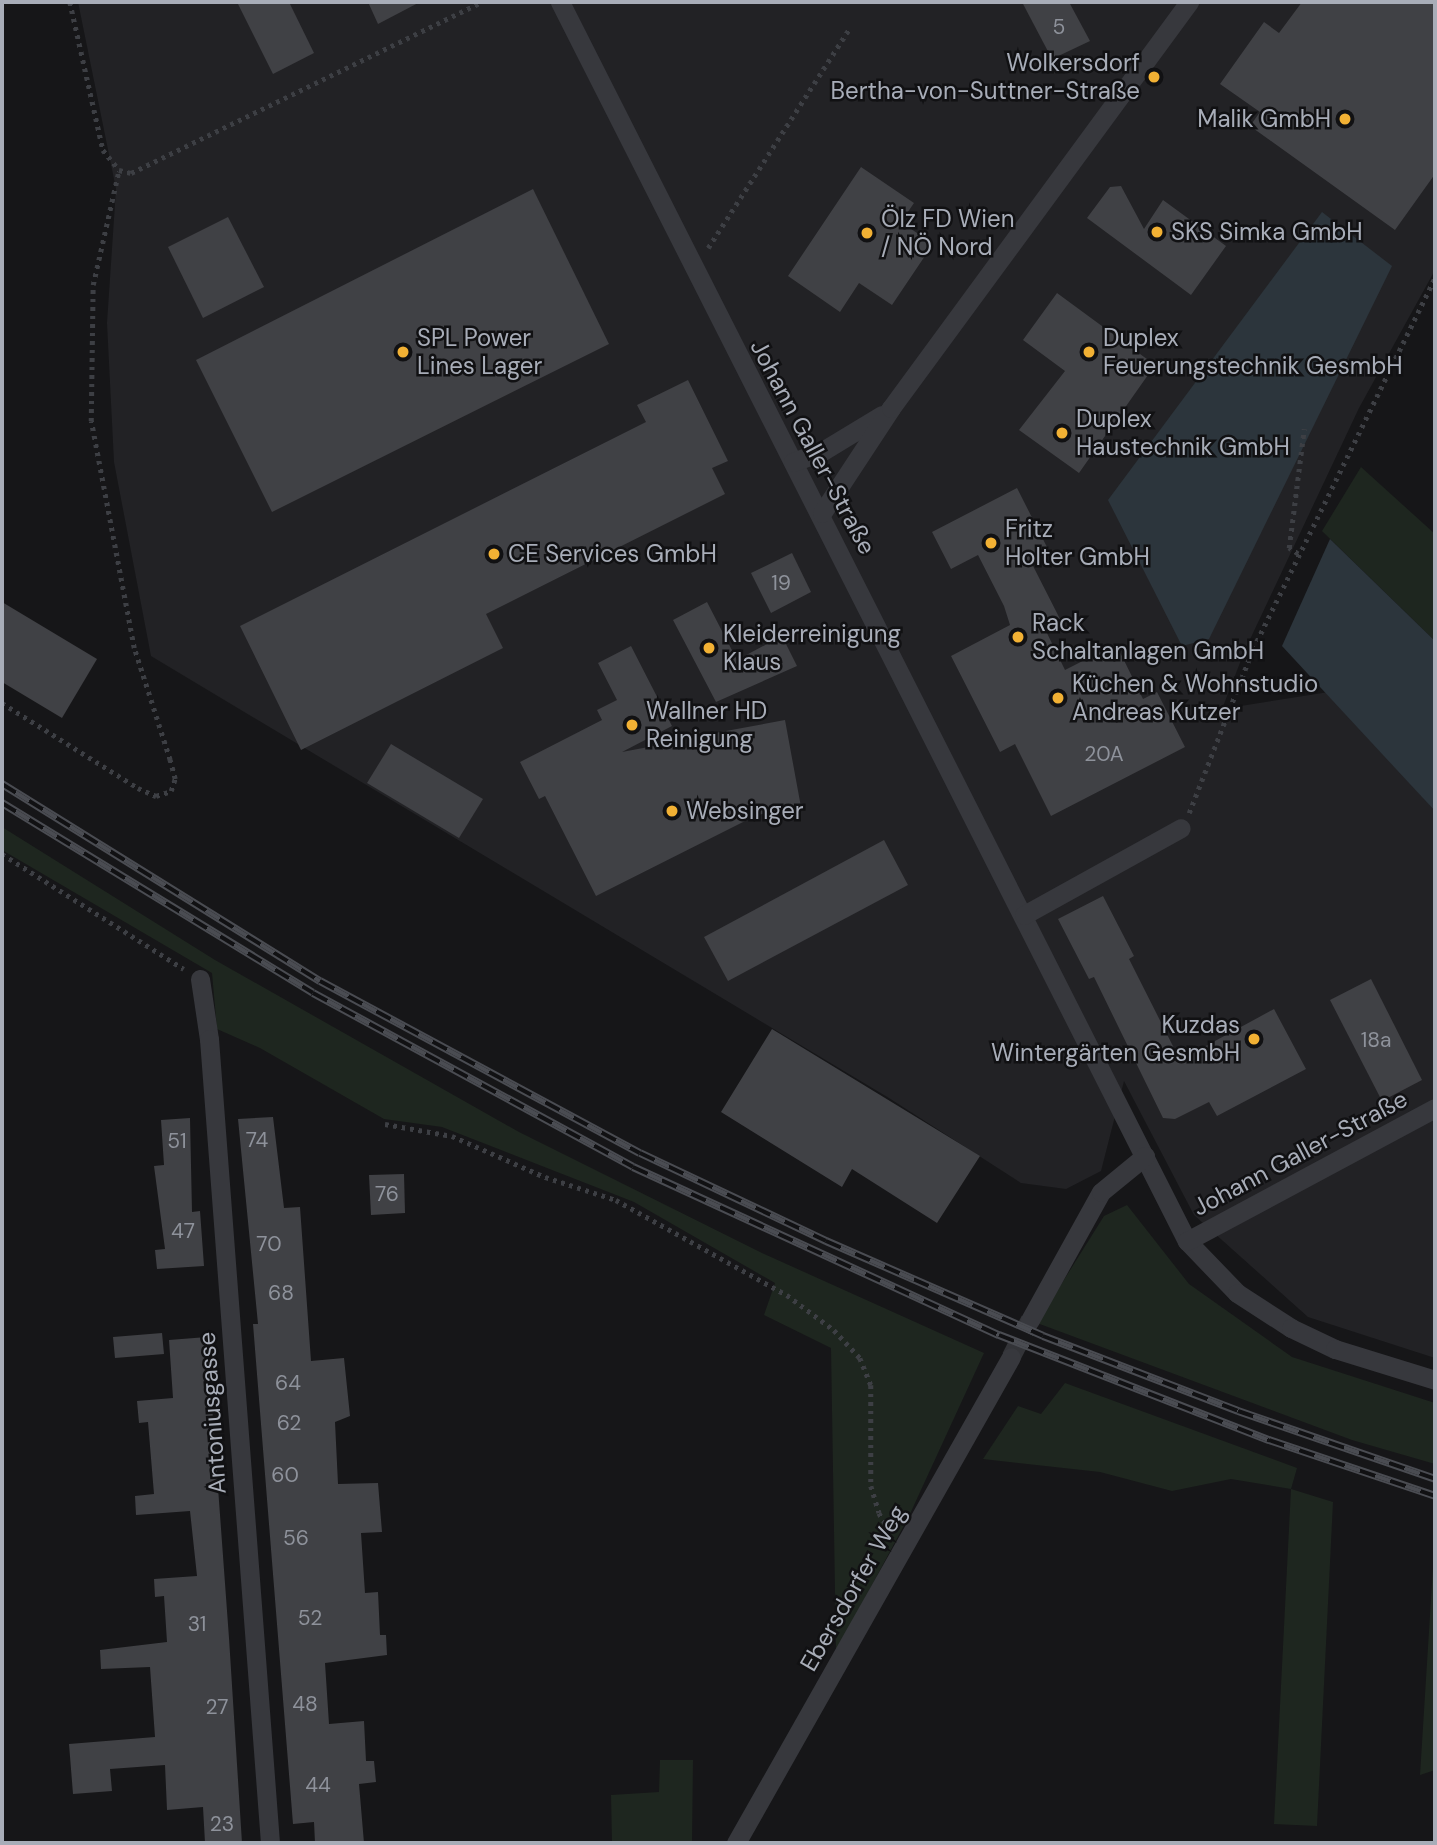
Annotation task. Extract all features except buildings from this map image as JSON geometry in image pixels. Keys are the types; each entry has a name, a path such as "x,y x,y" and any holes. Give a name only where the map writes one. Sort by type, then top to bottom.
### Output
{"street":[{"name":"Johann Galler-Straße","path":"560,2 695,271 822,513 1187,1241 1228,1286 1291,1328 1335,1349 1435,1380"},
{"path":"822,513 891,408 1188,2"},
{"path":"793,462 864,429 891,408"},
{"path":"1024,915 1181,828"},
{"name":"Antoniusgasse","path":"200,979 209,1039 270,1843"},
{"name":"Johann Galler-Straße","path":"1187,1241 1435,1108"},
{"path":"1030,1320 1101,1192 1145,1156"},
{"name":"Ebersdorfer Weg","path":"736,1843 1012,1357"}],"path":[{"path":"70,2 103,150 119,170 131,173 156,165 481,2"},
{"path":"695,271 754,172 850,28"},
{"path":"2,703 138,788 156,796 171,791 175,779 134,648 91,421 93,285 119,170"},
{"path":"1181,828 1252,649 1435,277"},
{"path":"1298,554 1289,548 1304,429"},
{"path":"2,855 200,979"},
{"path":"385,1124 452,1136 545,1177 616,1200 788,1295 834,1329 860,1358 872,1385 871,1486 879,1513 903,1550"}],"shaded area":[{"path":"78,2 1435,2 1435,270 1359,408 1245,650 1222,709 1329,692 1435,811 1435,1358 1308,1317 1194,1215 1124,1081 1101,1171 1066,1189 1021,1183 889,1098 151,656 114,462 107,323 116,189"},
{"path":"1322,212 1392,266 1209,639 1182,646 1108,500"},
{"path":"1361,467 1435,534 1435,641 1322,531"},
{"path":"1330,539 1435,641 1435,811 1282,646"},
{"path":"2,827 215,960 519,1132 762,1253 984,1353 909,1516 836,1652 831,1348 764,1315 775,1283 634,1202 442,1127 384,1119 260,1048 217,1029 212,973 2,850"},
{"path":"1127,1205 1189,1284 1292,1357 1435,1403 1435,1464 1352,1440 1037,1323 1104,1216"},
{"path":"1065,1383 1297,1468 1291,1489 1231,1479 1172,1491 1100,1472 983,1459 1018,1406 1041,1414"},
{"path":"1291,1489 1333,1502 1317,1826 1274,1824"},
{"path":"1435,1535 1435,1770 1420,1775"},
{"path":"660,1760 693,1760 692,1843 612,1843 611,1795 659,1792"}],"tunnel":[{"path":"1011,1357 1030,1320"}],"railway":[{"path":"2,784 320,981 640,1153 826,1241 1043,1336 1238,1411 1435,1479"},
{"path":"2,803 313,993 633,1167 999,1335 1269,1440 1435,1496"}],"place":[{"name":"Wolkersdorf Bertha-von-Suttner-Straße","path":"1154,77"},
{"name":"Malik GmbH","path":"1345,119"},
{"name":"SKS Simka GmbH","path":"1157,232"},
{"name":"Ölz FD Wien / NÖ Nord","path":"867,233"},
{"name":"SPL Power Lines Lager","path":"403,352"},
{"name":"Duplex Feuerungstechnik GesmbH","path":"1089,352"},
{"name":"Duplex Haustechnik GmbH","path":"1062,433"},
{"name":"Fritz Holter GmbH","path":"991,543"},
{"name":"CE Services GmbH","path":"494,554"},
{"name":"Rack Schaltanlagen GmbH","path":"1018,637"},
{"name":"Kleiderreinigung Klaus","path":"709,648"},
{"name":"Küchen & Wohnstudio Andreas Kutzer","path":"1058,698"},
{"name":"Wallner HD Reinigung","path":"632,725"},
{"name":"Websinger","path":"672,811"},
{"name":"Kuzdas Wintergärten GesmbH","path":"1254,1039"}]}
